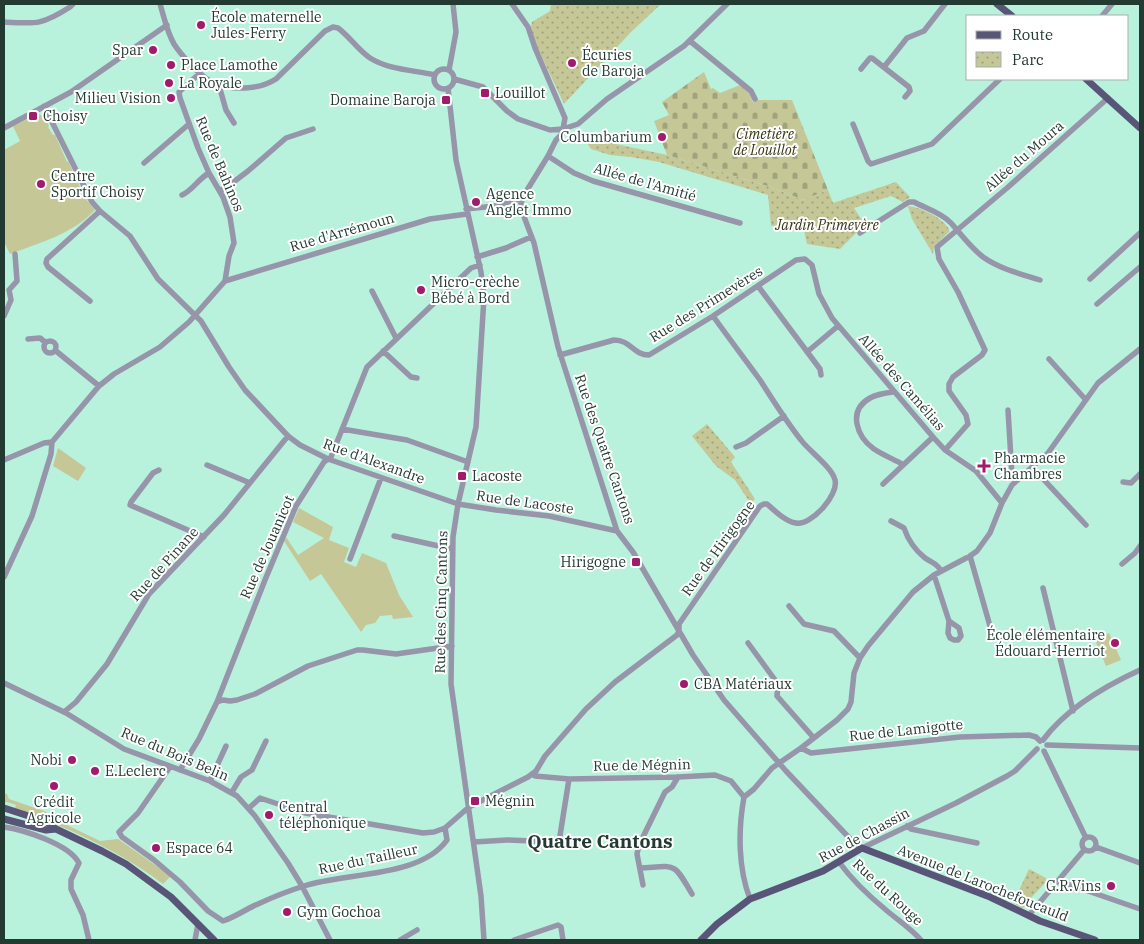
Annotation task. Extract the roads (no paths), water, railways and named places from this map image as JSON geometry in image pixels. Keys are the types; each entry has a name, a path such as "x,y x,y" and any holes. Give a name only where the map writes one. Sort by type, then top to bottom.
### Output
{"main road":[{"path":"1000,5 1011,15"},
{"path":"1087,80 1140,128"},
{"path":"4,808 47,822 56,829 102,851 142,875 171,897 202,935"},
{"path":"4,819 46,830 56,829"},
{"name":"Rue de Chassin","path":"701,940 717,924 750,899 807,878 862,848"},
{"name":"Avenue de Larochefoucauld","path":"862,848 1095,940"}],"street":[{"path":"4,22 32,23 45,21 73,4"},
{"path":"160,4 174,45 206,79 220,85 247,87 267,85 276,80 325,31 333,27 338,28 364,54 378,62 388,66 435,75"},
{"path":"449,70 456,32 454,4"},
{"path":"512,4 528,27 565,118 563,129 523,199"},
{"path":"454,79 483,87 507,111 518,119 550,130 563,129 578,124 607,100 690,41 727,4"},
{"path":"884,67 906,38 924,31 945,4"},
{"path":"1103,15 1112,4"},
{"path":"4,128 86,82 167,25"},
{"path":"690,41 751,91 755,98"},
{"path":"861,69 870,58 884,67 909,88 910,91 905,98"},
{"path":"442,69 449,70 453,74 454,79 452,85 448,88 438,87 435,82 435,75 442,69"},
{"name":"Rue de Bahinos","path":"200,73 179,92 181,103 209,173 220,190 234,233 234,243 229,256 225,281"},
{"path":"853,124 868,161 871,164 932,144 999,80"},
{"name":"Rue des Cinq Cantons","path":"448,88 456,160 484,290 484,316 476,427 458,504 452,550 452,695 474,842 484,940"},
{"path":"220,89 226,110 234,123"},
{"name":"Allée du Moura","path":"945,450 968,424 966,415 949,391 949,384 953,377 982,355 985,350 958,292 937,253 939,245 1008,188 1108,98"},
{"name":"Rue d'Alexandre","path":"44,106 88,196 100,211 130,236 158,279 196,314 229,368 245,390 288,436 300,445 328,459 458,504"},
{"path":"144,162 189,124"},
{"path":"220,190 228,187 286,138 313,129"},
{"name":"Allée de l'Amitié","path":"548,156 574,173 593,181 740,223"},
{"path":"182,195 190,191 209,173"},
{"name":"Rue d'Arrémoun","path":"225,281 430,219 523,199"},
{"name":"Rue des Quatre Cantons","path":"523,199 523,214 534,243 560,355 618,531 633,552 693,655 724,700 779,764 854,844 862,848"},
{"path":"860,233 909,202 914,202 944,217 976,251 991,262 1016,273 1040,280"},
{"path":"90,301 48,267 46,263 100,211"},
{"path":"1090,279 1140,233"},
{"path":"477,257 506,248 531,237"},
{"path":"4,316 11,300 9,290 17,281 15,254"},
{"name":"Rue des Primevères","path":"560,355 621,340 628,343 639,354 649,355 713,316 796,260 802,258 807,260"},
{"name":"Allée des Camélias","path":"807,260 812,265 822,300 838,326 945,450 976,471 1002,503"},
{"name":"Rue de Jouanicot","path":"180,770 208,723 296,506 324,462 332,457 364,371 382,351 471,268 480,265"},
{"path":"1097,304 1140,268"},
{"path":"4,578 32,516 51,454 52,442 99,386 120,370 160,347 196,314 225,281"},
{"path":"758,286 820,369 820,375"},
{"path":"372,291 396,338"},
{"name":"Rue de Hirigogne","path":"469,807 532,774 556,742 586,709 615,682 679,631 679,624 760,506 767,504 788,520 801,523 812,518 832,497 836,482 832,473 800,439 713,316"},
{"path":"807,352 838,326"},
{"path":"28,339 40,338 45,342 45,351 56,351 99,386"},
{"path":"750,899 744,878 741,856 744,798 772,768 837,720 848,709 851,702 854,673 860,658 913,592 941,570 977,551 988,537 1008,491 1016,481 1048,453 1103,379 1140,349"},
{"path":"382,351 411,377 417,378"},
{"path":"1049,359 1086,400"},
{"path":"893,392 878,394 869,398 858,410 855,419 864,440 874,449 902,464"},
{"path":"1008,410 1012,476 1016,481"},
{"path":"736,447 746,443 784,416"},
{"path":"342,429 407,440 468,462"},
{"name":"Rue de Pinane","path":"64,712 76,702 107,664 149,594 204,537 288,436"},
{"path":"883,484 902,464 933,437"},
{"path":"4,460 44,443 52,442"},
{"path":"207,465 250,483"},
{"path":"1032,467 1086,525"},
{"path":"159,470 152,473 130,505 204,537"},
{"path":"1124,482 1131,483 1140,474"},
{"path":"350,559 380,478"},
{"name":"Rue de Lacoste","path":"458,504 549,516 618,531"},
{"path":"891,521 904,528 909,540 926,558 938,565 941,570"},
{"path":"394,536 452,550"},
{"path":"1122,564 1140,546"},
{"path":"970,556 992,632"},
{"path":"934,575 949,621"},
{"path":"1043,588 1073,711"},
{"path":"789,606 804,624 834,631 860,658"},
{"path":"748,643 778,684 777,696 813,737"},
{"path":"217,702 238,700 255,694 308,666 357,650 396,654 452,646"},
{"path":"1086,838 1044,744 1053,726 1110,685 1140,670"},
{"name":"Rue du Bois Belin","path":"4,682 64,712 124,749 210,781 232,792 249,808 279,850 302,886 330,940"},
{"name":"Rue de Lamigotte","path":"800,748 811,753 960,737 1029,735 1036,736 1044,744 1140,748"},
{"path":"232,792 241,777 252,770 266,741"},
{"name":"Rue de Chassin","path":"862,848 1008,776 1037,748 1037,744 1044,744"},
{"path":"210,781 226,746"},
{"path":"170,767 138,812 119,832 122,837 180,882 208,911 223,921 302,886"},
{"name":"Rue de Mégnin","path":"532,774 535,776 569,779 721,776 732,781 744,798"},
{"path":"643,885 637,854 638,845 665,792 672,787 678,778"},
{"path":"474,842 507,840 559,842 569,779"},
{"path":"249,808 260,798 305,813 423,833 445,828 469,807"},
{"path":"907,826 911,829 977,844"},
{"path":"4,827 40,837 68,851 77,859 79,862 72,880 71,889 83,915 89,940"},
{"name":"Rue du Tailleur","path":"302,886 405,867 424,860 443,846 447,840 445,828"},
{"path":"1086,838 1094,839 1096,846"},
{"path":"1084,850 1082,844 1086,838"},
{"path":"1084,850 1090,852 1096,846"},
{"path":"1096,846 1140,863"},
{"path":"1029,915 1084,850"},
{"name":"Rue du Rouge","path":"839,862 869,895 921,940"},
{"path":"640,868 671,866 680,872 692,894"},
{"path":"1059,881 1140,909"},
{"path":"514,940 558,925 561,927 563,940"},
{"path":"400,940 417,930"}],"place":[{"name":"École maternelle Jules-Ferry","path":"201,25"},
{"name":"Spar","path":"153,50"},
{"name":"Écuries de Baroja","path":"572,63"},
{"name":"Place Lamothe","path":"171,65"},
{"name":"La Royale","path":"169,83"},
{"name":"Louillot","path":"485,93"},
{"name":"Milieu Vision","path":"171,98"},
{"name":"Domaine Baroja","path":"446,100"},
{"name":"Choisy","path":"33,116"},
{"name":"Columbarium","path":"662,137"},
{"name":"Centre Sportif Choisy","path":"41,184"},
{"name":"Agence Anglet Immo","path":"476,202"},
{"name":"Micro-crèche Bébé à Bord","path":"421,290"},
{"name":"Pharmacie Chambres","path":"984,466"},
{"name":"Lacoste","path":"462,476"},
{"name":"Hirigogne","path":"636,562"},
{"name":"École élémentaire Édouard-Herriot","path":"1115,643"},
{"name":"CBA Matériaux","path":"684,684"},
{"name":"Nobi","path":"72,760"},
{"name":"E.Leclerc","path":"95,771"},
{"name":"Crédit Agricole","path":"54,786"},
{"name":"Mégnin","path":"475,801"},
{"name":"Central téléphonique","path":"269,815"},
{"name":"Espace 64","path":"156,848"},
{"name":"G.R.Vins","path":"1111,886"},
{"name":"Gym Gochoa","path":"287,912"}],"district":[{"name":"Quatre Cantons","path":"600,841"}],"park label":[{"name":"Cimetière de Louillot","path":"765,142"},
{"name":"Jardin Primevère","path":"827,225"}]}
